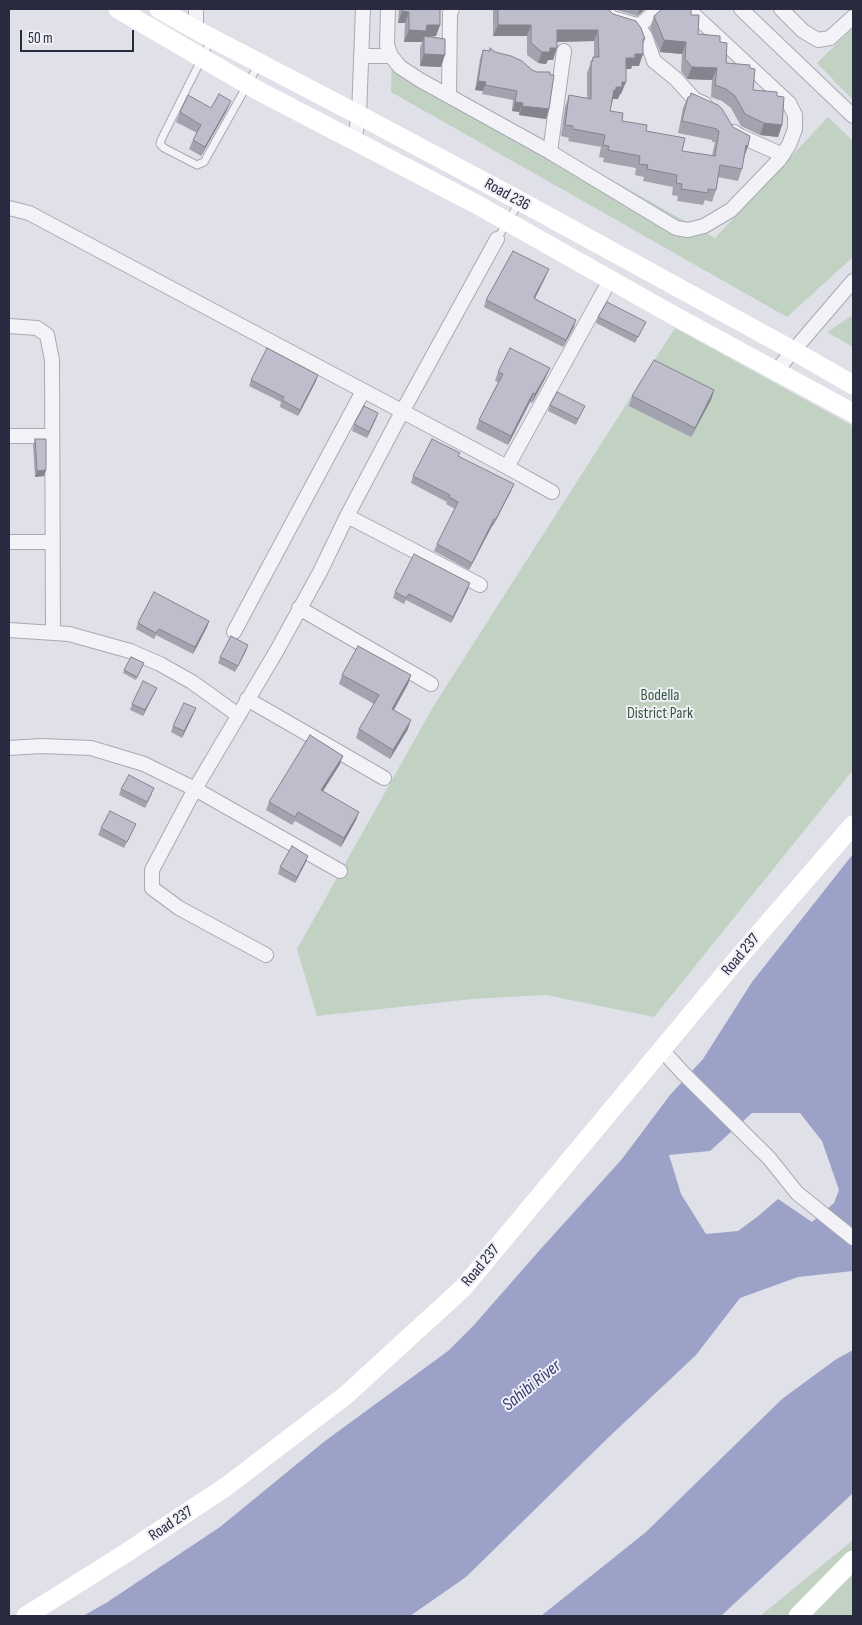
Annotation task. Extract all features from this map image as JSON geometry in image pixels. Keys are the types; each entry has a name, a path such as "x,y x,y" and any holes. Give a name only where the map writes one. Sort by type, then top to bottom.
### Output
{"street":[{"path":"118,9 247,84 476,204 853,413"},
{"name":"Road 236","path":"159,9 520,202 853,385"},
{"path":"196,9 204,34"},
{"path":"354,141 359,115 363,9"},
{"path":"388,9 387,45 391,56 400,67 550,152 676,228 688,230 704,226 730,210 783,155 789,146 795,130 795,115 789,103 688,9"},
{"path":"449,96 450,13 452,9"},
{"path":"604,9 612,18 637,24 645,36 654,61 676,79 694,99 718,109"},
{"path":"638,27 658,9"},
{"path":"741,9 853,116"},
{"path":"781,9 804,31 818,40 830,38 853,17"},
{"path":"550,152 564,51"},
{"path":"361,56 391,56"},
{"path":"543,73 561,73"},
{"path":"729,124 734,132 740,136 783,155"},
{"path":"9,208 29,213 552,492"},
{"path":"266,956 179,908 152,888 152,870 195,789 320,572 347,516 402,412 497,239"},
{"path":"507,467 610,280"},
{"path":"776,371 853,281"},
{"path":"9,326 37,328 47,335 52,360 53,632"},
{"path":"234,632 363,391"},
{"path":"9,436 52,436"},
{"path":"347,516 480,585"},
{"path":"9,542 53,542"},
{"path":"300,608 431,684"},
{"path":"9,630 69,634 130,651 160,664 192,682 238,715"},
{"path":"247,699 384,778"},
{"path":"9,748 41,746 91,748 144,764 195,789 340,870"},
{"name":"Road 237","path":"26,1616 227,1486 346,1395 463,1288 738,958 853,825"},
{"path":"662,1050 769,1158 797,1193 853,1238"},
{"path":"798,1616 853,1560"}],"lane":[{"path":"204,34 201,58 161,140 160,144 164,148 197,165 204,162 259,63"},
{"path":"497,239 520,202"}],"green space":[{"path":"853,28 853,100 817,63"},
{"path":"392,56 715,238 828,117 853,141 853,257 787,317 391,92"},
{"path":"853,315 853,347 827,332"},
{"name":"Bodella District Park","path":"675,328 853,426 853,770 654,1017 546,995 472,999 317,1016 297,949 433,707"},
{"path":"853,1540 853,1616 760,1616"}],"water":[{"name":"Sahibi River","path":"853,854 853,1271 798,1277 740,1298 696,1355 466,1577 410,1616 83,1616 106,1603 220,1527 325,1441 448,1351 474,1325 622,1159 670,1095 703,1059 752,982","holes":["752,1113 800,1113 822,1141 839,1190 834,1203 812,1222 778,1199 738,1231 706,1234 681,1194 669,1155 710,1151"]},
{"path":"853,1350 853,1493 721,1616 541,1616 646,1532 782,1399 835,1360"}],"building":[{"path":"402,9 440,9 440,25 427,25 426,31 409,30 409,12 402,11"},
{"path":"498,9 608,9 613,14 636,21 645,39 643,39 643,54 635,54 635,58 626,58 626,82 622,82 622,87 616,87 616,90 614,90 610,111 623,113 622,121 647,125 646,131 685,138 682,151 715,156 719,131 682,121 688,97 690,97 691,93 718,105 733,127 750,136 748,146 746,145 742,169 720,165 716,190 708,189 708,193 681,189 682,184 676,183 677,175 647,169 648,165 639,164 640,156 608,150 609,146 603,145 605,135 573,129 573,126 565,125 569,95 591,99 591,61 593,61 593,57 599,57 598,30 557,30 557,48 550,48 550,52 542,52 531,43 531,25 498,25"},
{"path":"662,9 691,9 691,15 699,15 698,34 720,36 720,42 727,43 726,63 750,65 750,68 755,69 753,90 777,92 777,96 784,97 782,125 764,123 745,114 735,96 726,89 715,85 717,68 692,67 685,59 686,42 664,40 654,16"},
{"path":"424,36 445,39 445,55 424,54"},
{"path":"490,48 495,52 522,61 532,70 550,72 550,75 554,75 549,109 522,106 523,103 515,102 517,91 485,85 486,82 478,81 483,50 490,51"},
{"path":"219,94 231,101 205,147 193,140 201,125 180,112 188,95 211,108"},
{"path":"513,251 549,269 534,297 576,320 566,340 486,300"},
{"path":"607,302 646,322 638,337 598,317"},
{"path":"267,348 318,375 300,410 282,400 284,397 251,380"},
{"path":"510,348 550,368 535,394 533,393 511,436 479,420 503,374 498,372"},
{"path":"654,360 714,390 695,428 632,396"},
{"path":"557,392 585,406 578,419 550,405"},
{"path":"364,406 378,413 369,432 354,424"},
{"path":"35,439 46,439 46,470 37,471"},
{"path":"432,439 460,453 458,456 514,484 472,563 437,544 458,502 449,497 450,495 413,476"},
{"path":"414,554 470,583 453,617 409,594 406,598 395,592"},
{"path":"154,592 209,621 195,647 159,629 156,633 138,623"},
{"path":"231,636 248,645 238,666 220,657"},
{"path":"358,646 411,675 392,709 411,720 393,750 359,729 379,695 342,675"},
{"path":"131,657 144,663 137,677 124,670"},
{"path":"143,681 157,688 145,710 132,704"},
{"path":"184,703 196,708 184,731 173,726"},
{"path":"310,735 343,756 321,790 359,812 344,838 298,812 295,817 269,802"},
{"path":"129,775 154,788 147,802 121,789"},
{"path":"110,811 136,824 127,842 101,828"},
{"path":"292,846 308,856 297,877 280,867"}]}
